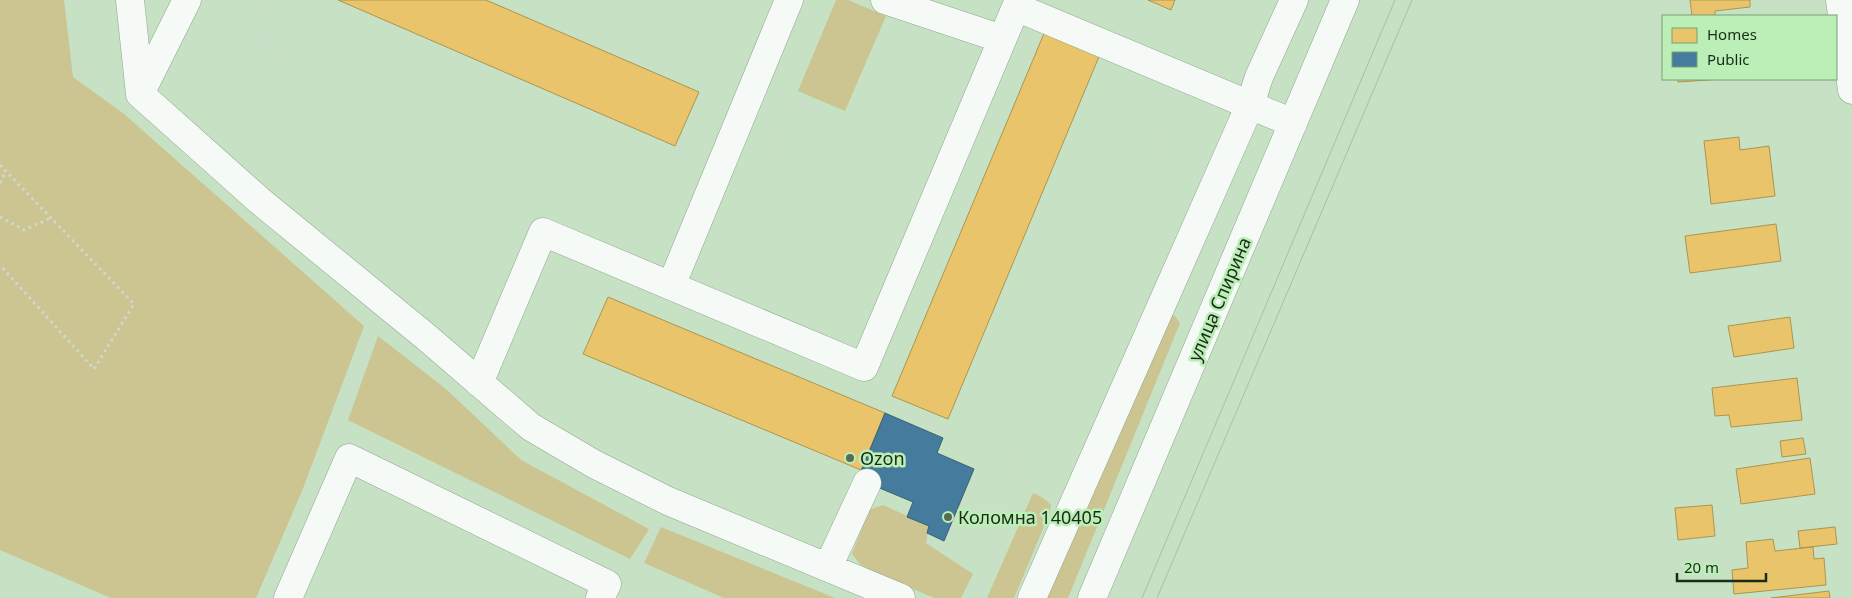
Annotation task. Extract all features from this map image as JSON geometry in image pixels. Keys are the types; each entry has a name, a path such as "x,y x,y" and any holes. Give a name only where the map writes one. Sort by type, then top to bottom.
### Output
{"street":[{"path":"130,0 140,94 260,201 425,336 531,427 594,464 668,501 901,598"},
{"path":"671,286 789,0"},
{"path":"886,0 1002,39"},
{"path":"1032,598 1250,105 1259,77 1294,0"},
{"name":"улица Спирина","path":"1092,598 1345,0"},
{"path":"1840,0 1852,90"},
{"path":"140,94 186,2"},
{"path":"479,383 543,232 864,367 1016,7 1033,6 1110,46 1293,123"},
{"path":"288,598 349,458 606,584 600,598"},
{"path":"828,568 867,483"}],"path":[{"path":"258,0 316,210"},
{"path":"264,22 277,0"},
{"path":"977,598 1020,496 1016,467 1161,150 1225,0"},
{"path":"186,2 452,135 477,116 614,187 678,158 717,60"},
{"path":"1110,46 1161,150"},
{"path":"753,86 792,99 949,164"},
{"path":"753,86 772,146 864,367 885,401 1016,467 1078,494"},
{"path":"708,301 792,99"},
{"path":"0,165 134,304 94,369 0,264"},
{"path":"0,183 6,171"},
{"path":"0,217 24,230 51,218"},
{"path":"351,394 372,335"},
{"path":"953,520 1000,543"},
{"path":"643,557 658,522"}],"shaded area":[{"path":"0,0 64,0 73,77 124,114 364,326 302,491 256,598 111,598 0,550"},
{"path":"836,0 848,0 886,16 845,111 798,91"},
{"path":"1167,312 1175,316 1180,323 1068,598 1046,598"},
{"path":"378,336 446,389 521,460 649,529 630,559 348,420"},
{"path":"1033,493 1051,505 1050,512 1014,598 987,598"},
{"path":"883,505 929,526 926,543 973,574 961,598 934,598 860,564 852,554 869,510"},
{"path":"661,527 835,598 724,598 644,563"}],"building: Homes":[{"path":"338,0 486,0 699,92 675,146"},
{"path":"1148,0 1175,0 1171,10"},
{"path":"1690,0 1750,0 1750,7 1715,11 1715,15 1692,15"},
{"path":"1048,24 1103,47 948,419 892,396"},
{"path":"1678,80 1708,80 1678,82"},
{"path":"1739,137 1740,150 1769,146 1775,196 1711,204 1704,141"},
{"path":"1776,224 1781,261 1690,273 1685,236"},
{"path":"608,297 885,413 861,470 583,354"},
{"path":"1790,317 1794,348 1734,357 1728,326"},
{"path":"1797,378 1802,420 1731,427 1729,415 1715,416 1712,388"},
{"path":"1803,438 1806,454 1782,457 1780,441"},
{"path":"1810,458 1815,494 1741,504 1736,469"},
{"path":"1712,505 1715,536 1678,540 1675,508"},
{"path":"1835,527 1837,544 1800,548 1798,531"},
{"path":"1773,539 1775,551 1813,547 1814,559 1824,558 1826,585 1734,594 1732,570 1748,568 1746,542"},
{"path":"1829,591 1830,598 1771,598"}],"building: Public":[{"path":"885,413 943,438 937,453 974,469 944,541 927,533 929,526 907,517 913,502 858,479"}],"tram line":[{"path":"1142,598 1395,0"},
{"path":"1157,598 1412,0"}],"place":[{"name":"Ozon","path":"850,458"},
{"name":"Коломна 140405","path":"948,517"}]}
